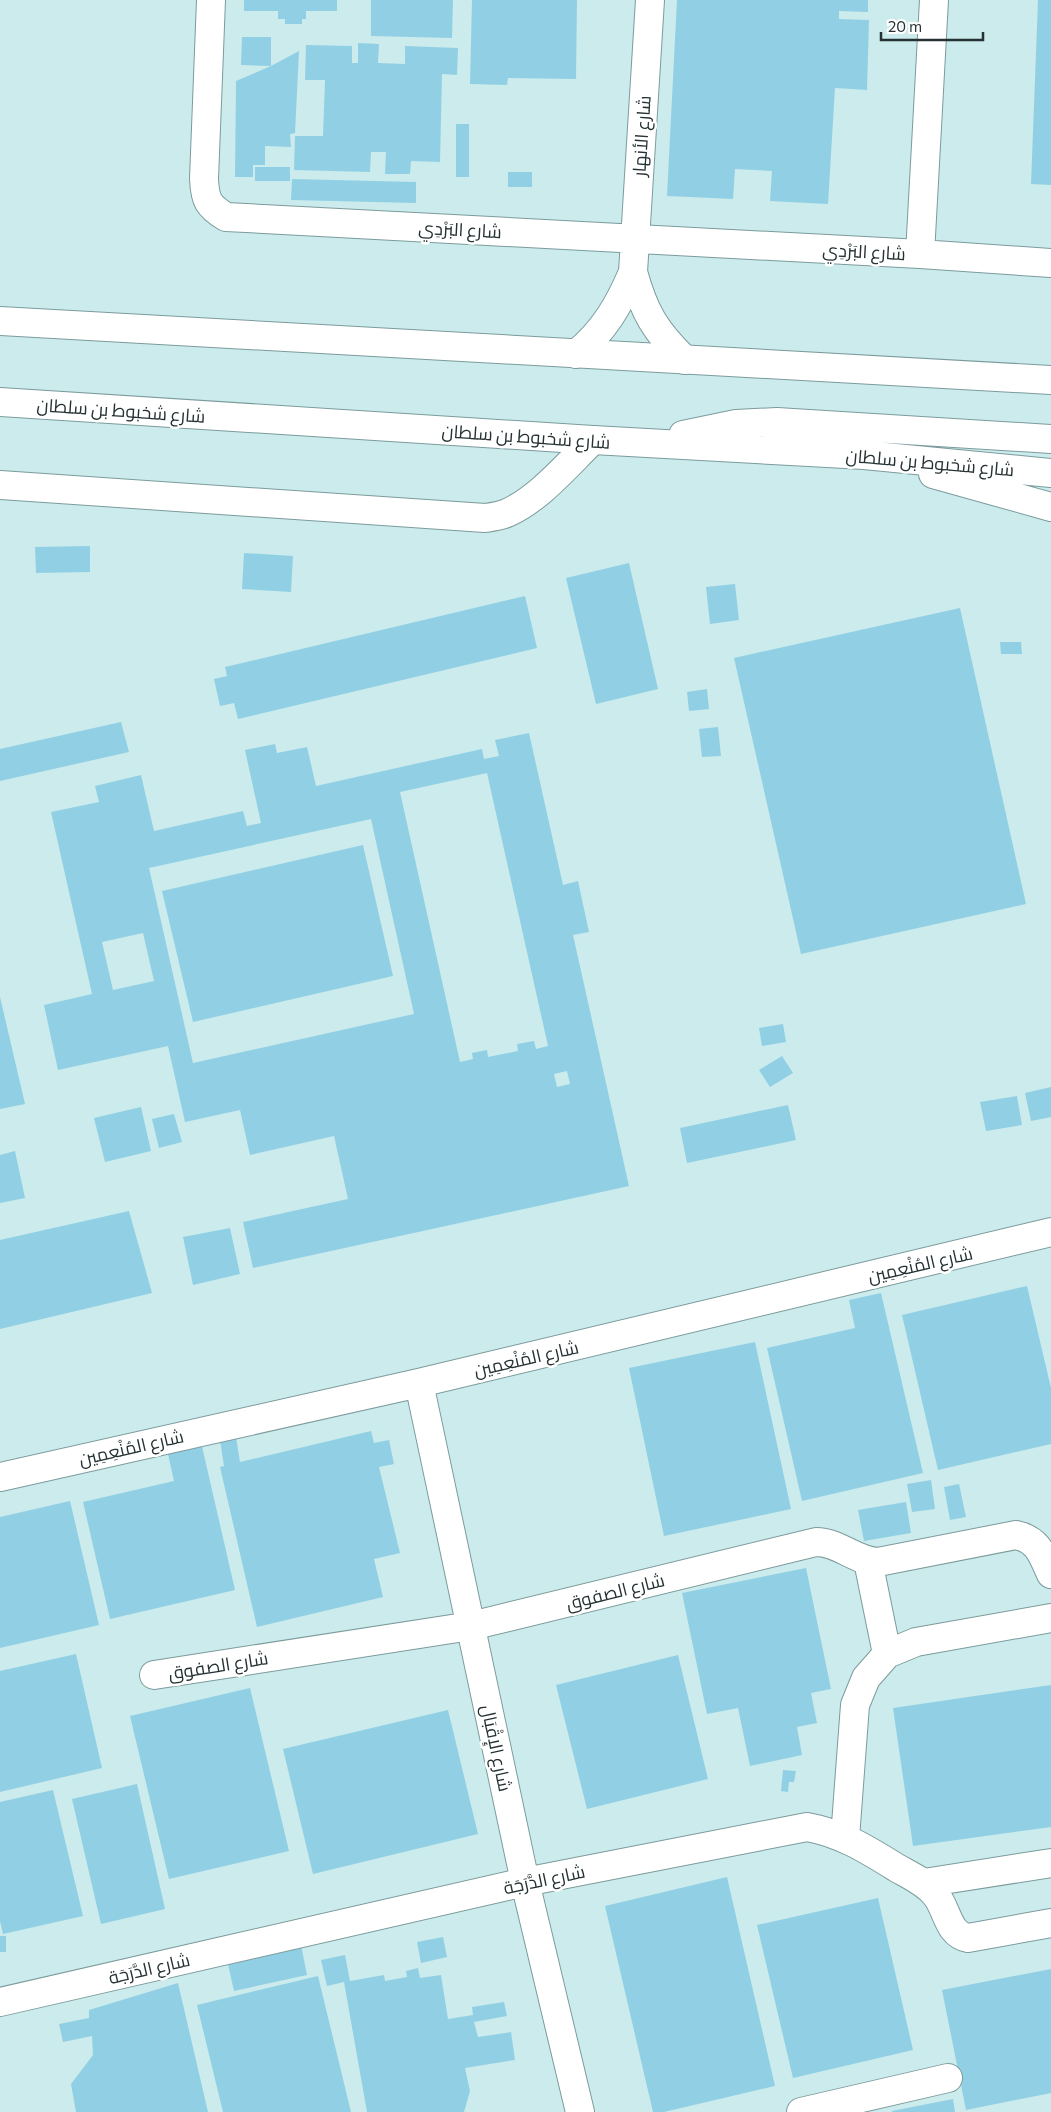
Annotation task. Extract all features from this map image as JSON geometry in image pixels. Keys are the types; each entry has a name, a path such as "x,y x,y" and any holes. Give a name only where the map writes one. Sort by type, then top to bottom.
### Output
{"street":[{"name":"شارع البَرْدِي","path":"211,0 205,195 213,209 226,217 635,238 1051,263"},
{"name":"شارع الأنهار","path":"650,0 633,272 640,297 651,321 666,342 684,360"},
{"name":"شارع البَرْدِي","path":"920,254 934,0"},
{"name":"شارع الأنهار","path":"576,354 592,341 610,318 633,272"},
{"path":"0,321 1051,380"},
{"name":"شارع شخبوط بن سلطان","path":"0,402 593,440 864,455 1051,473"},
{"path":"658,443 696,431 736,424 777,422 1051,439"},
{"path":"0,485 485,518 506,513 520,506 538,493 593,440"},
{"path":"864,455 1051,507"},
{"name":"شارع المُنْعِمِين","path":"0,1476 419,1383 1051,1232"},
{"name":"شارع الإِقْبَال","path":"419,1383 525,1882 580,2112"},
{"name":"شارع الصفوق","path":"154,1675 471,1626 816,1542 826,1542 868,1561 891,1561 1016,1535 1028,1538 1036,1546 1051,1574"},
{"path":"868,1561 888,1654"},
{"path":"845,1838 855,1705 866,1678 888,1654 916,1642 1051,1618"},
{"name":"شارع الدَّرَجَة","path":"0,2002 525,1882 806,1827 826,1830 845,1838 924,1884 944,1906 954,1931 959,1937 968,1938 1051,1923"},
{"path":"924,1884 1051,1863"},
{"path":"800,2112 948,2078"}],"building":[{"path":"244,0 337,0 337,11 306,11 306,19 302,19 302,24 285,24 285,19 278,19 278,11 244,11"},
{"path":"371,0 453,0 452,38 371,36"},
{"path":"472,0 577,0 576,79 508,78 507,85 470,84"},
{"path":"677,0 868,0 868,12 839,11 839,19 869,20 867,90 835,88 828,204 770,201 772,171 735,169 733,199 667,196"},
{"path":"1038,0 1051,0 1051,185 1031,184"},
{"path":"242,37 271,37 271,66 241,65"},
{"path":"358,43 379,44 378,63 405,64 405,46 458,48 457,75 442,74 440,162 411,161 410,174 385,174 386,152 371,152 370,172 294,170 295,136 323,136 325,80 305,80 306,45 352,46 352,63 358,63"},
{"path":"299,51 295,133 290,134 291,147 265,146 265,165 253,165 253,177 235,177 236,81 271,66"},
{"path":"456,124 469,124 469,177 456,177"},
{"path":"255,167 290,167 290,181 255,181"},
{"path":"508,172 532,172 532,187 508,187"},
{"path":"292,179 416,182 416,203 291,200"},
{"path":"90,546 90,572 36,573 35,547"},
{"path":"244,553 293,556 291,592 242,589"},
{"path":"629,563 658,689 596,704 566,578"},
{"path":"735,584 739,620 710,624 706,587"},
{"path":"525,596 537,648 238,719 234,703 220,706 214,679 227,676 225,667"},
{"path":"960,608 1026,904 801,954 734,658"},
{"path":"1000,642 1021,642 1022,654 1001,654"},
{"path":"707,689 709,709 689,711 687,692"},
{"path":"121,722 129,752 0,781 0,749"},
{"path":"718,727 721,756 702,757 699,729"},
{"path":"529,733 563,885 578,881 589,932 573,935 629,1186 253,1268 243,1222 348,1199 334,1136 250,1155 240,1110 185,1122 168,1046 58,1070 44,1005 92,994 51,812 99,802 95,786 141,775 154,831 243,811 247,826 261,823 245,750 275,744 277,753 307,747 316,786 482,749 484,759 499,756 495,740","holes":["487,773 548,1046 536,1049 534,1041 517,1044 518,1051 488,1057 487,1050 472,1053 473,1059 460,1062 400,792","371,819 414,1014 193,1063 149,868","143,933 154,981 113,990 102,942","567,1071 570,1084 557,1087 554,1074"]},
{"path":"363,845 393,976 193,1022 162,891"},
{"path":"0,997 25,1104 0,1109"},
{"path":"783,1024 786,1042 762,1046 759,1028"},
{"path":"782,1056 793,1073 770,1087 759,1070"},
{"path":"1051,1087 1051,1117 1031,1121 1025,1093"},
{"path":"1017,1096 1022,1125 986,1131 980,1102"},
{"path":"788,1105 796,1140 687,1163 680,1128"},
{"path":"141,1107 151,1151 105,1162 94,1118"},
{"path":"174,1114 182,1142 159,1148 152,1119"},
{"path":"15,1151 25,1198 0,1203 0,1155"},
{"path":"129,1211 152,1293 0,1329 0,1240"},
{"path":"230,1228 240,1274 193,1285 183,1237"},
{"path":"1027,1286 1051,1388 1051,1444 938,1470 902,1315"},
{"path":"881,1293 923,1473 802,1501 767,1348 855,1328 849,1300"},
{"path":"755,1342 791,1509 664,1536 629,1368"},
{"path":"371,1431 374,1443 389,1440 394,1464 379,1467 400,1553 374,1559 383,1597 257,1627 220,1467 224,1466 220,1440 236,1437 240,1462"},
{"path":"201,1442 235,1590 110,1619 83,1502 174,1481 167,1450"},
{"path":"931,1480 935,1509 912,1512 907,1484"},
{"path":"959,1484 966,1517 950,1520 944,1487"},
{"path":"70,1501 99,1625 0,1648 0,1517"},
{"path":"906,1502 911,1533 864,1541 858,1510"},
{"path":"806,1568 831,1689 811,1693 817,1723 797,1727 802,1755 750,1766 738,1708 707,1714 682,1593"},
{"path":"76,1654 102,1768 0,1792 0,1671"},
{"path":"678,1655 708,1779 587,1809 556,1685"},
{"path":"1051,1685 1051,1827 913,1846 893,1708"},
{"path":"250,1688 289,1851 169,1879 130,1716"},
{"path":"448,1710 478,1834 313,1874 283,1749"},
{"path":"783,1770 796,1771 794,1782 789,1782 788,1792 781,1791"},
{"path":"137,1784 165,1909 101,1924 72,1799"},
{"path":"53,1790 83,1916 3,1934 0,1921 0,1802"},
{"path":"727,1877 775,2086 664,2112 653,2112 605,1906"},
{"path":"878,1898 913,2050 793,2078 757,1925"},
{"path":"0,1936 6,1936 6,1952 0,1952"},
{"path":"443,1937 447,1957 421,1963 417,1942"},
{"path":"301,1945 307,1975 234,1991 227,1960"},
{"path":"345,1955 350,1981 384,1975 385,1981 407,1977 406,1971 418,1968 420,1978 441,1975 448,2019 473,2015 472,2007 504,2002 507,2016 474,2022 478,2037 511,2032 515,2060 465,2068 470,2091 464,2112 367,2112 344,1982 327,1986 321,1960"},
{"path":"1051,1969 1051,2093 966,2110 942,1990"},
{"path":"318,1976 351,2112 223,2112 197,2005"},
{"path":"178,1983 208,2112 76,2112 71,2084 93,2055 92,2036 63,2042 59,2024 89,2018 89,2010"},
{"path":"953,2099 955,2112 892,2112 892,2111"}]}
